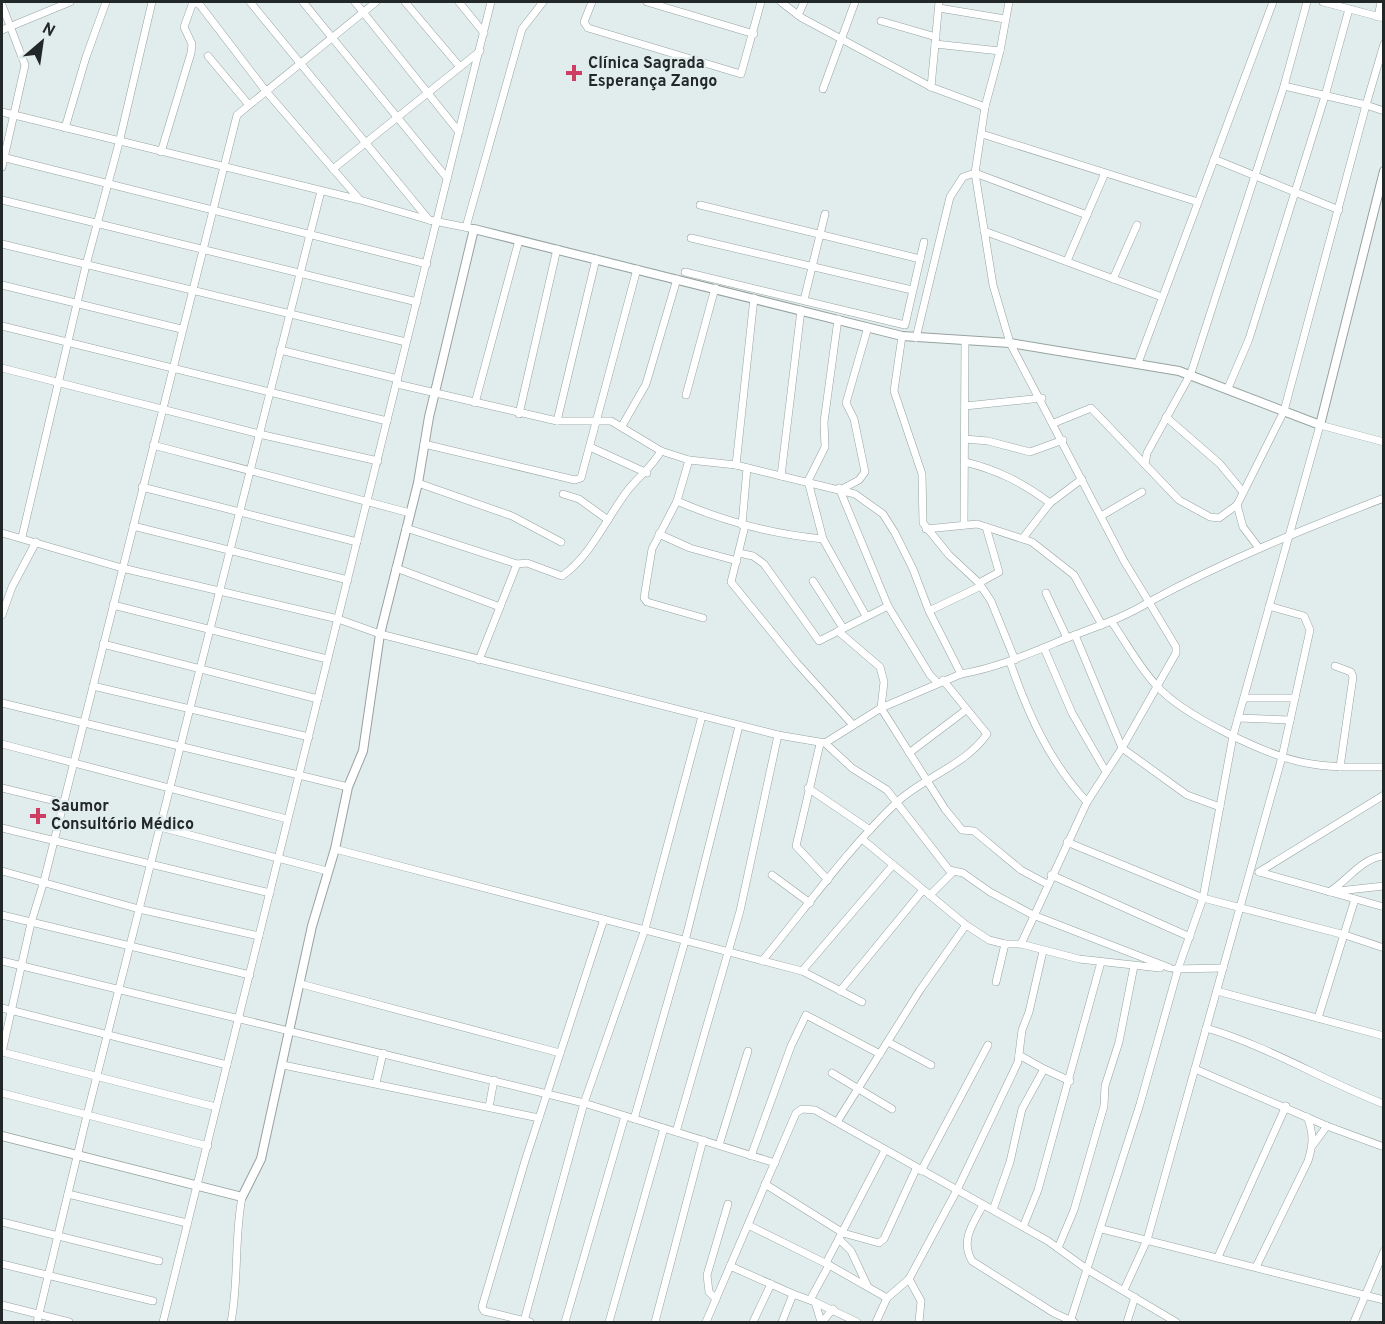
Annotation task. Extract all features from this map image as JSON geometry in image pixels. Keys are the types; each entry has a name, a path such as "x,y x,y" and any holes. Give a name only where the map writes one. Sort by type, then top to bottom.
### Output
{"street":[{"path":"2,30 70,2"},
{"path":"65,128 86,57 106,2"},
{"path":"22,537 57,382 96,223 119,143 152,2"},
{"path":"161,152 191,53 192,44 184,27 198,2 266,90 360,200"},
{"path":"250,2 433,221"},
{"path":"303,2 447,178"},
{"path":"355,2 459,132"},
{"path":"216,1107 2,1052 31,923 64,803 181,329 237,115 376,2"},
{"path":"405,2 460,67"},
{"path":"459,2 484,33"},
{"path":"163,1323 427,264 433,221 447,178 491,2"},
{"path":"231,1323 236,1291 236,1227 242,1197 261,1159 348,787 363,751 380,634 418,483 424,444 470,228 522,29 543,2"},
{"path":"592,2 584,22 588,28 741,74 754,34 761,2"},
{"path":"647,2 754,34"},
{"path":"781,2 842,41 931,87 985,107"},
{"path":"798,15 804,2"},
{"path":"823,89 855,2"},
{"path":"1009,2 1000,51 985,107 975,173 993,285 1010,343 1041,398 1101,516 1176,647 1174,659 1156,686 1122,748 1087,802 1021,944"},
{"path":"1138,363 1273,2"},
{"path":"1145,464 1147,453 1191,374 1256,176 1307,2"},
{"path":"1323,2 1340,4 1349,9 1381,18 1381,2"},
{"path":"931,87 938,3 1005,19"},
{"path":"2,5 25,65 2,167"},
{"path":"1227,388 1242,358 1325,96 1349,9"},
{"path":"880,21 936,40 1000,51"},
{"path":"1054,423 1091,408 1179,500 1201,513 1219,518 1237,505 1284,411 1383,44"},
{"path":"333,169 480,51"},
{"path":"208,56 249,105"},
{"path":"1284,86 1383,111"},
{"path":"2,112 119,143 360,200 433,221 557,249 902,336 1010,343 1138,363 1191,374 1320,425 1383,442"},
{"path":"982,134 1198,202"},
{"path":"3,158 427,264"},
{"path":"1214,159 1339,210"},
{"path":"983,1204 966,1242 966,1250 972,1261 1072,1322 1102,1229 1174,969 1190,937 1203,898 1233,736 1320,425 1383,171"},
{"path":"916,338 950,196 963,177 975,173 1087,215"},
{"path":"1067,261 1105,173"},
{"path":"38,1319 218,592 321,191"},
{"path":"2,200 417,302"},
{"path":"700,205 920,259"},
{"path":"804,300 825,214"},
{"path":"1113,279 1137,225"},
{"path":"984,231 1162,297"},
{"path":"691,238 912,290"},
{"path":"475,403 519,240"},
{"path":"684,272 904,325 924,242"},
{"path":"2,244 192,288 406,342"},
{"path":"519,414 557,249"},
{"path":"557,421 596,259"},
{"path":"424,444 575,480 581,478 637,269"},
{"path":"622,426 646,384 677,279"},
{"path":"2,285 181,329"},
{"path":"686,395 715,288"},
{"path":"736,465 754,298"},
{"path":"781,476 801,310"},
{"path":"838,319 824,422 825,447 808,481 823,539 866,616"},
{"path":"2,326 387,421"},
{"path":"841,489 859,480 865,472 854,419 846,403 868,327"},
{"path":"902,336 894,391 922,474 922,517 926,529 980,584 991,602 1012,661 1024,705 1043,744 1087,802"},
{"path":"964,525 965,340"},
{"path":"280,350 519,414 557,421 598,421 622,426 661,451 689,460 736,465 855,494 883,514 913,569 929,611 962,674"},
{"path":"2,368 259,434 378,461"},
{"path":"965,406 1041,398"},
{"path":"1166,417 1220,464 1243,492"},
{"path":"965,439 988,441 1030,452 1063,440"},
{"path":"153,446 368,500 410,513"},
{"path":"590,447 647,472"},
{"path":"406,528 517,564 527,563 562,576 586,551 628,491 647,472 661,451"},
{"path":"689,460 676,501 652,549 644,600 703,618"},
{"path":"965,462 995,470 1013,478 1050,503"},
{"path":"747,468 744,525 738,557 730,579 796,662 853,725"},
{"path":"1023,538 1050,503 1082,479"},
{"path":"418,483 501,511 561,542"},
{"path":"142,487 357,542"},
{"path":"762,961 862,839 898,801 981,742 987,734 940,681 930,675 888,606 841,489"},
{"path":"1101,516 1142,492"},
{"path":"563,494 579,499 608,520"},
{"path":"828,880 796,846 808,788 822,743 881,708 940,681 1012,661 1102,626 1189,580 1259,548 1383,498"},
{"path":"676,501 744,525 783,535 823,539"},
{"path":"1237,505 1243,527 1259,548"},
{"path":"926,529 964,525 986,527 1023,538 1039,546 1074,575 1102,626"},
{"path":"133,526 348,580"},
{"path":"929,611 999,572 986,527"},
{"path":"2,533 122,568 338,619 380,634 479,660 739,726 822,743 898,801 953,872 963,873 990,892 1033,915 1174,969"},
{"path":"659,534 690,548 738,557 753,556 764,564 819,641 888,606"},
{"path":"2,615 12,587 36,542"},
{"path":"479,660 517,564"},
{"path":"396,568 500,607"},
{"path":"813,581 840,629 880,667 884,682 881,708 927,782 962,830 974,831 1021,870 1047,884"},
{"path":"1046,593 1071,637 1122,748 1187,795 1220,807"},
{"path":"113,605 327,659"},
{"path":"1124,1290 1147,1240 1282,757 1295,698 1310,625 1304,616 1269,606"},
{"path":"1111,621 1156,686 1193,713 1233,736 1282,757 1340,767 1383,767"},
{"path":"103,644 318,699"},
{"path":"1044,648 1072,713 1106,772"},
{"path":"1335,666 1351,672 1353,677 1340,767"},
{"path":"93,686 309,737"},
{"path":"1244,698 1295,698"},
{"path":"2,704 348,787"},
{"path":"909,753 966,710"},
{"path":"604,919 539,1118 482,1307 484,1311 527,1322 584,1102 645,930 702,716"},
{"path":"1238,718 1290,720"},
{"path":"633,1119 685,941 739,726"},
{"path":"676,1131 740,911 778,735"},
{"path":"2,744 287,819"},
{"path":"2,788 64,803"},
{"path":"808,788 870,830"},
{"path":"1259,872 1383,795"},
{"path":"160,827 327,871"},
{"path":"2,828 270,893"},
{"path":"862,839 966,926 989,940 1005,944 1021,944 1043,951 1101,962 1134,966 1174,969 1223,968"},
{"path":"1067,842 1203,898 1345,935 1383,948"},
{"path":"335,849 802,971 862,1002"},
{"path":"1329,892 1342,884 1371,858 1383,856"},
{"path":"802,971 893,866"},
{"path":"1251,870 1383,907"},
{"path":"2,871 139,909 259,936"},
{"path":"930,895 953,872"},
{"path":"772,875 810,903"},
{"path":"1051,876 1190,937"},
{"path":"1329,892 1383,886"},
{"path":"840,991 923,890"},
{"path":"1318,1018 1355,899"},
{"path":"2,915 250,975"},
{"path":"837,1122 920,990 966,926"},
{"path":"996,982 1005,944"},
{"path":"876,1323 887,1298 909,1279 957,1190 1019,1055 1022,1030 1029,1012 1043,951"},
{"path":"2,961 584,1102 775,1163"},
{"path":"1023,1227 1038,1190 1070,1081 1101,962"},
{"path":"1058,1248 1074,1210 1104,1106 1105,1086 1119,1042 1134,966"},
{"path":"301,984 560,1053"},
{"path":"1217,991 1383,1036"},
{"path":"2,1008 227,1065"},
{"path":"751,1156 791,1046 806,1015 880,1054"},
{"path":"1206,1028 1255,1046 1335,1085 1383,1104"},
{"path":"888,1042 931,1065"},
{"path":"765,1184 841,1236 869,1243 879,1243 884,1239 988,1045"},
{"path":"719,1145 748,1052"},
{"path":"376,1083 383,1053"},
{"path":"1019,1055 1070,1081"},
{"path":"283,1065 539,1118"},
{"path":"993,1210 1010,1162 1022,1109 1044,1069"},
{"path":"1195,1069 1286,1106 1327,1126 1383,1147"},
{"path":"832,1074 892,1109"},
{"path":"489,1107 495,1080"},
{"path":"2,1093 208,1146"},
{"path":"1218,1257 1286,1106"},
{"path":"706,1323 796,1113 802,1109 815,1110 983,1204 1058,1248 1088,1270 1176,1323"},
{"path":"565,1323 625,1116"},
{"path":"1256,1268 1308,1161 1312,1145 1312,1130 1307,1117"},
{"path":"1312,1145 1327,1126"},
{"path":"609,1323 664,1128"},
{"path":"2,1136 242,1197"},
{"path":"655,1323 703,1140"},
{"path":"833,1309 822,1323 813,1301 827,1264 885,1150"},
{"path":"68,1194 187,1223"},
{"path":"716,1299 709,1292 707,1275 728,1204"},
{"path":"2,1222 159,1262"},
{"path":"748,1226 827,1264 887,1298"},
{"path":"1102,1229 1383,1300"},
{"path":"841,1236 868,1287"},
{"path":"1354,1323 1383,1251"},
{"path":"2,1264 153,1301"},
{"path":"730,1266 833,1309 857,1323"},
{"path":"909,1279 921,1301 919,1323"},
{"path":"753,1323 771,1284"},
{"path":"782,1323 793,1294"},
{"path":"1127,1323 1135,1297"},
{"path":"2,1305 38,1319 69,1323"}],"place":[{"name":"Clínica Sagrada Esperança Zango","path":"574,73"},
{"name":"Saumor Consultório Médico","path":"38,816"}]}
